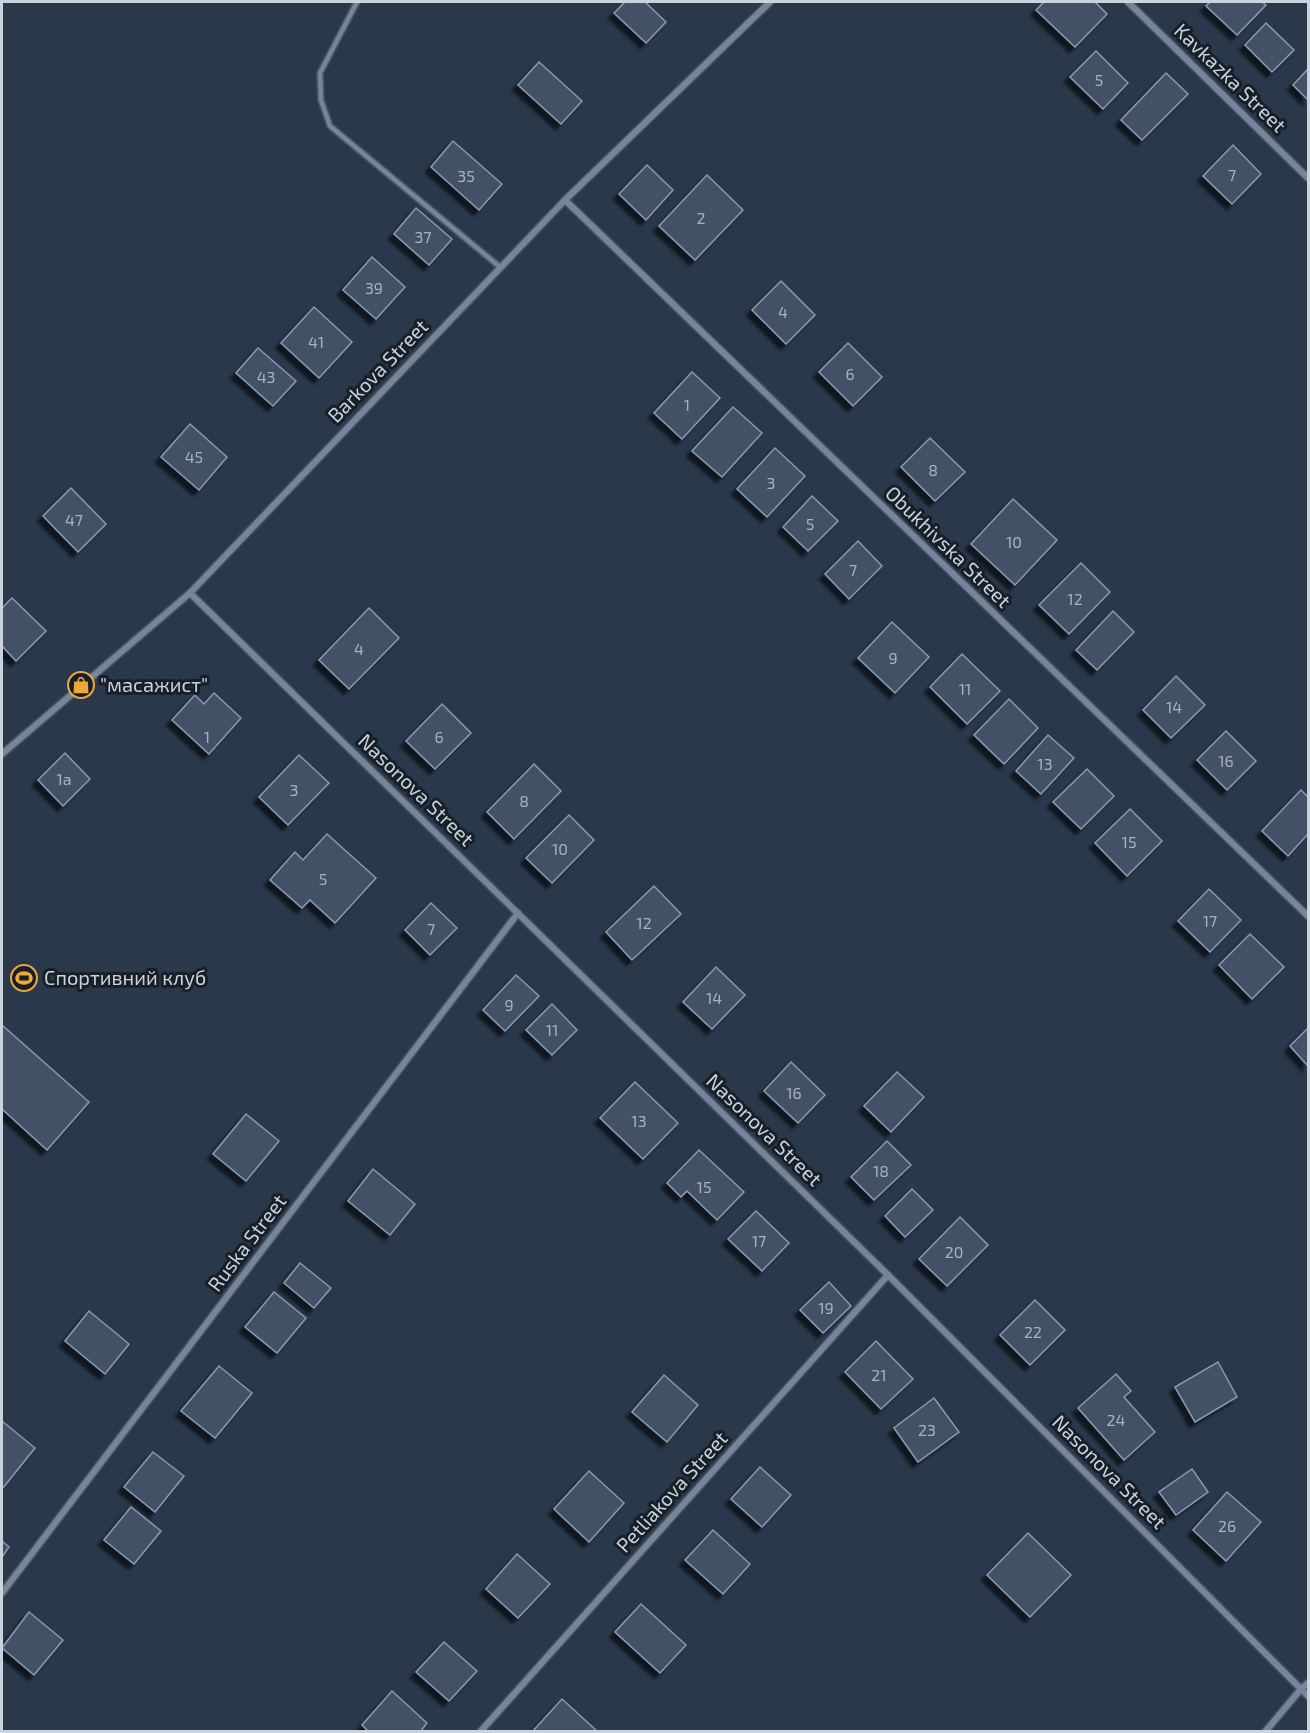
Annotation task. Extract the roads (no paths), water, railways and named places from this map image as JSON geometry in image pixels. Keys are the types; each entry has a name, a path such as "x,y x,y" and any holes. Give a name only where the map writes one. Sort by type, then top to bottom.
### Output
{"street":[{"name":"Barkova Street","path":"2,754 190,593 565,200 770,2"},
{"name":"Kavkazka Street","path":"1128,2 1308,178"},
{"name":"Obukhivska Street","path":"565,200 1308,916"},
{"name":"Nasonova Street","path":"190,593 888,1275 1308,1696"},
{"name":"Ruska Street","path":"2,1593 518,913"},
{"name":"Petliakova Street","path":"480,1731 888,1275"},
{"path":"1265,1731 1308,1683"}],"lane":[{"path":"357,2 320,73 321,100 330,126 500,267"}],"place":[{"name":"\"масажист\"","path":"81,685"},
{"name":"Спортивний клуб","path":"24,978"}]}
